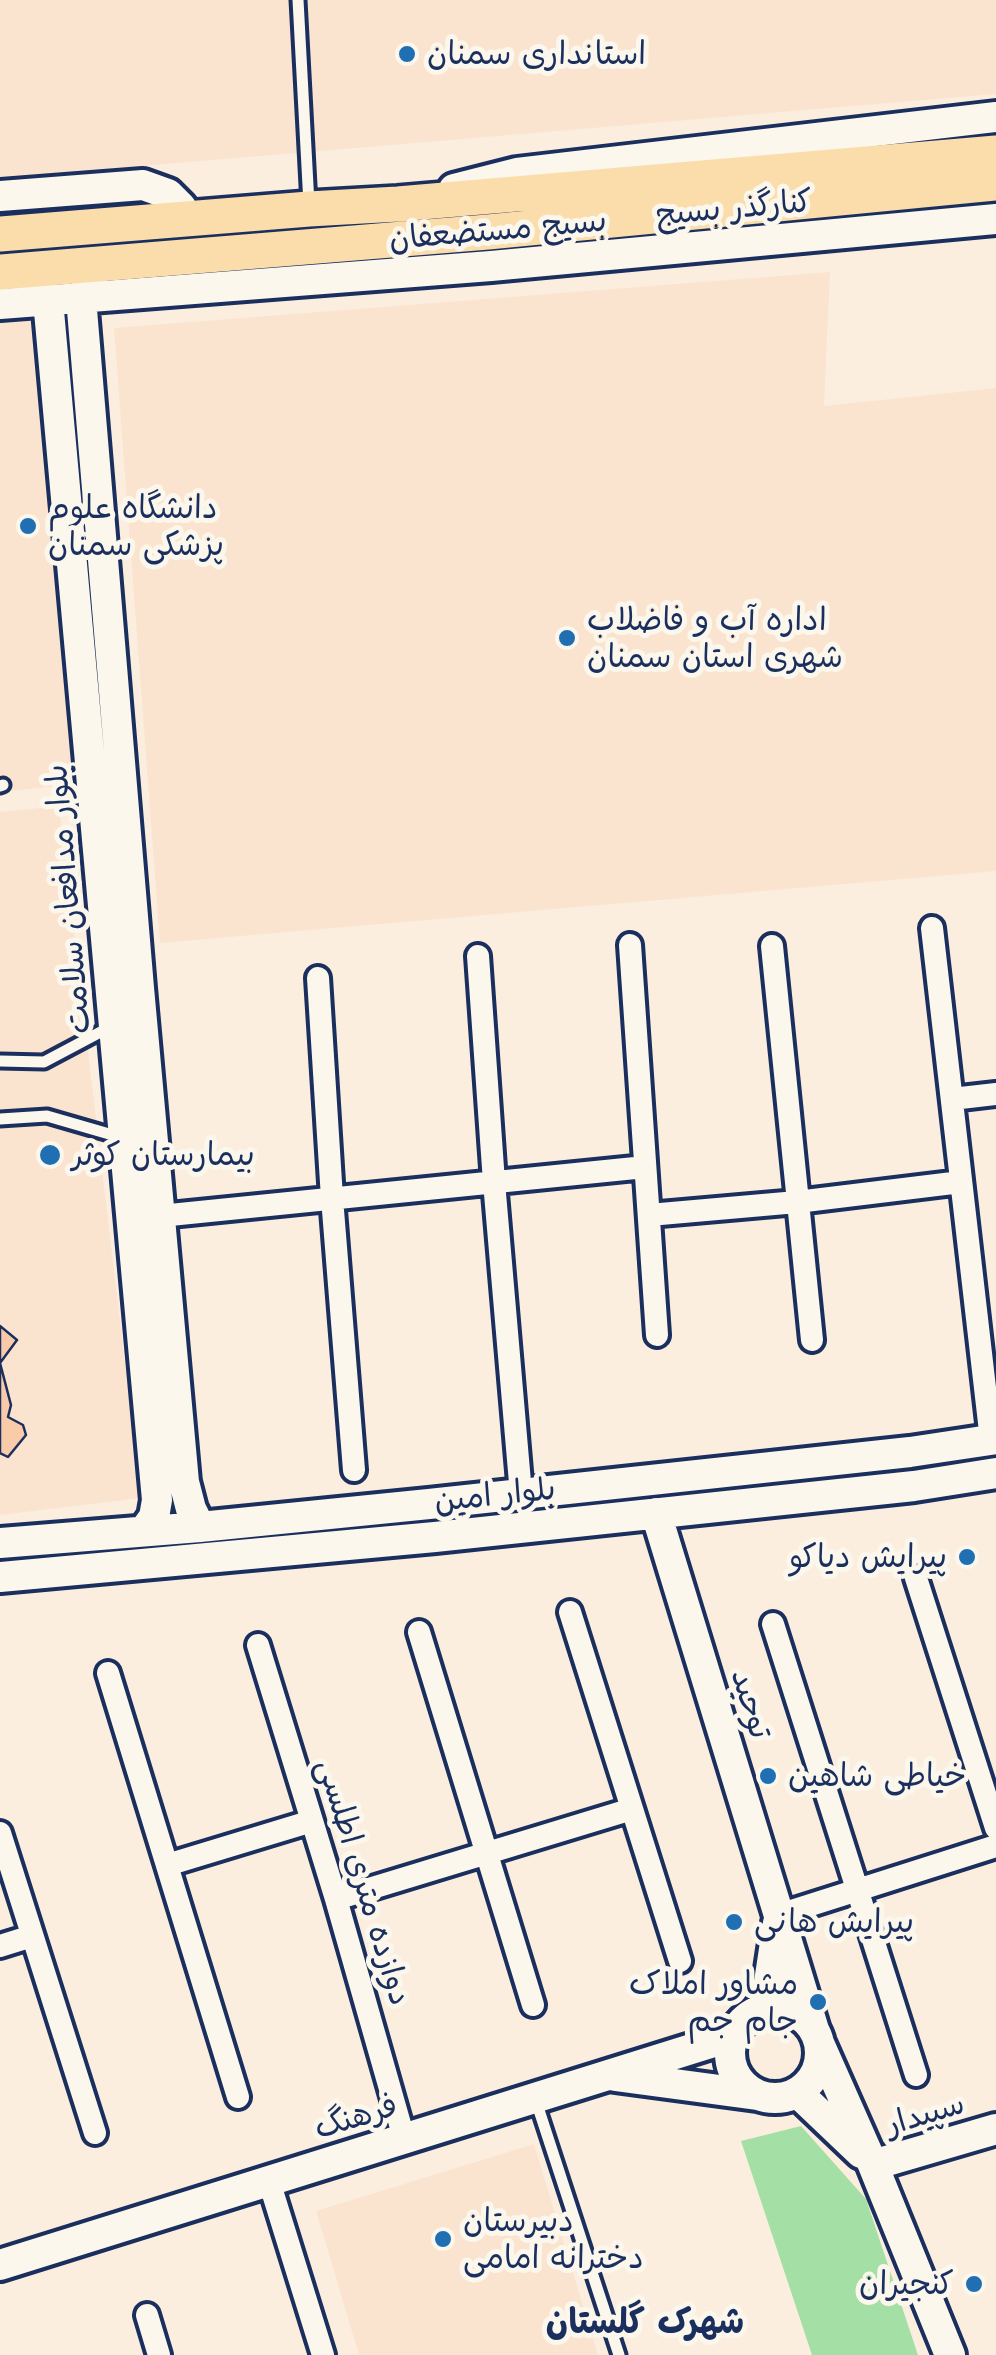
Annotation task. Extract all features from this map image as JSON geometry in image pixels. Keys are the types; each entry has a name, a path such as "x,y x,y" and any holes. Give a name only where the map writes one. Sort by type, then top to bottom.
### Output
{"main road":[{"name":"بسیج مستضعفان","path":"0,234 996,154"},
{"name":"بسیج مستضعفان","path":"9,272 508,230 996,182"}],"street":[{"name":"کنارگذر بسیج","path":"398,204 517,172 996,117"},
{"path":"0,196 144,185 168,194 182,208 186,220"},
{"name":"کنارگذر بسیج","path":"0,304 996,220"},
{"path":"81,298 98,265"},
{"path":"9,272 48,300"},
{"name":"بلوار مدافعان سلامت","path":"81,298 114,858"},
{"name":"بلوار مدافعان سلامت","path":"48,300 120,920 160,1216 170,1484 157,1500 154,1516 144,1531"},
{"path":"53,346 70,331 85,341"},
{"name":"بلوار مدافعان سلامت","path":"120,920 114,1025 124,1139 170,1484 200,1526"},
{"path":"932,928 994,1440"},
{"path":"630,945 657,1335"},
{"path":"772,946 812,1340"},
{"path":"478,956 521,1494"},
{"path":"318,978 354,1470"},
{"path":"952,1098 996,1094"},
{"path":"160,1216 645,1166"},
{"path":"648,1216 961,1182"},
{"name":"بلوار امین","path":"0,1542 428,1504 994,1440"},
{"path":"910,1452 914,1486"},
{"name":"بلوار امین","path":"0,1577 435,1537 914,1486 996,1473"},
{"path":"428,1504 435,1537"},
{"name":"توحید","path":"656,1513 817,2037 950,2355"},
{"path":"916,1578 996,1828"},
{"path":"570,1612 680,1961"},
{"path":"773,1624 916,2075"},
{"path":"419,1632 533,2005"},
{"name":"دوازده متری اطلسی","path":"258,1646 404,2138"},
{"path":"108,1673 238,2096"},
{"path":"336,1899 632,1808"},
{"path":"167,1866 312,1821"},
{"path":"0,1833 94,2134"},
{"path":"780,1915 996,1846"},
{"name":"توحید","path":"765,2009 780,1915"},
{"path":"0,1946 32,1936"},
{"path":"607,2075 770,2099 784,2098 809,2084 820,2058 817,2037 805,2019 793,2012 779,2008 752,2014 733,2036 730,2064 745,2088 757,2095"},
{"name":"فرهنگ","path":"0,2265 733,2036"},
{"name":"توحید","path":"798,2093 874,2166"},
{"name":"سپیدار","path":"874,2166 996,2129"},
{"path":"269,2181 323,2355"},
{"path":"147,2315 160,2355"}],"lane":[{"path":"298,0 309,208"},
{"path":"0,1061 44,1062 114,1025"},
{"path":"0,1119 47,1116 124,1139"},
{"path":"535,2098 619,2355"}],"shaded area":[{"name":"استانداری سمنان","path":"0,0 996,0 996,94 0,178"},
{"name":"اداره آب و فاضلاب شهری استان سمنان","path":"830,272 824,406 996,388 996,871 160,943 114,328"},
{"name":"دانشگاه علوم پزشکی سمنان","path":"37,318 75,729 66,785 0,792 0,322"},
{"name":"بیمارستان کوثر","path":"59,806 141,1498 0,1515 0,812"},
{"name":"دبیرستان دخترانه امامی","path":"534,2144 598,2355 359,2355 316,2211"}],"green space":[{"path":"801,2126 866,2199 918,2355 812,2355 741,2141"}],"building":[{"path":"0,1326 17,1340 0,1363"},
{"path":"0,1363 11,1405 8,1417 23,1425 26,1435 8,1457 0,1453"}],"place":[{"name":"استانداری سمنان","path":"407,54"},
{"name":"دانشگاه علوم پزشکی سمنان","path":"28,526"},
{"name":"اداره آب و فاضلاب شهری استان سمنان","path":"567,638"},
{"name":"بیمارستان کوثر","path":"50,1155"},
{"name":"پیرایش دیاکو","path":"967,1557"},
{"name":"خیاطی شاهین","path":"768,1776"},
{"name":"پیرایش هانی","path":"734,1922"},
{"name":"مشاور املاک جام جم","path":"818,2002"},
{"name":"دبیرستان دخترانه امامی","path":"443,2239"},
{"name":"کنجیران","path":"974,2284"}],"district":[{"name":"شهرک گلستان","path":"645,2322"}]}
